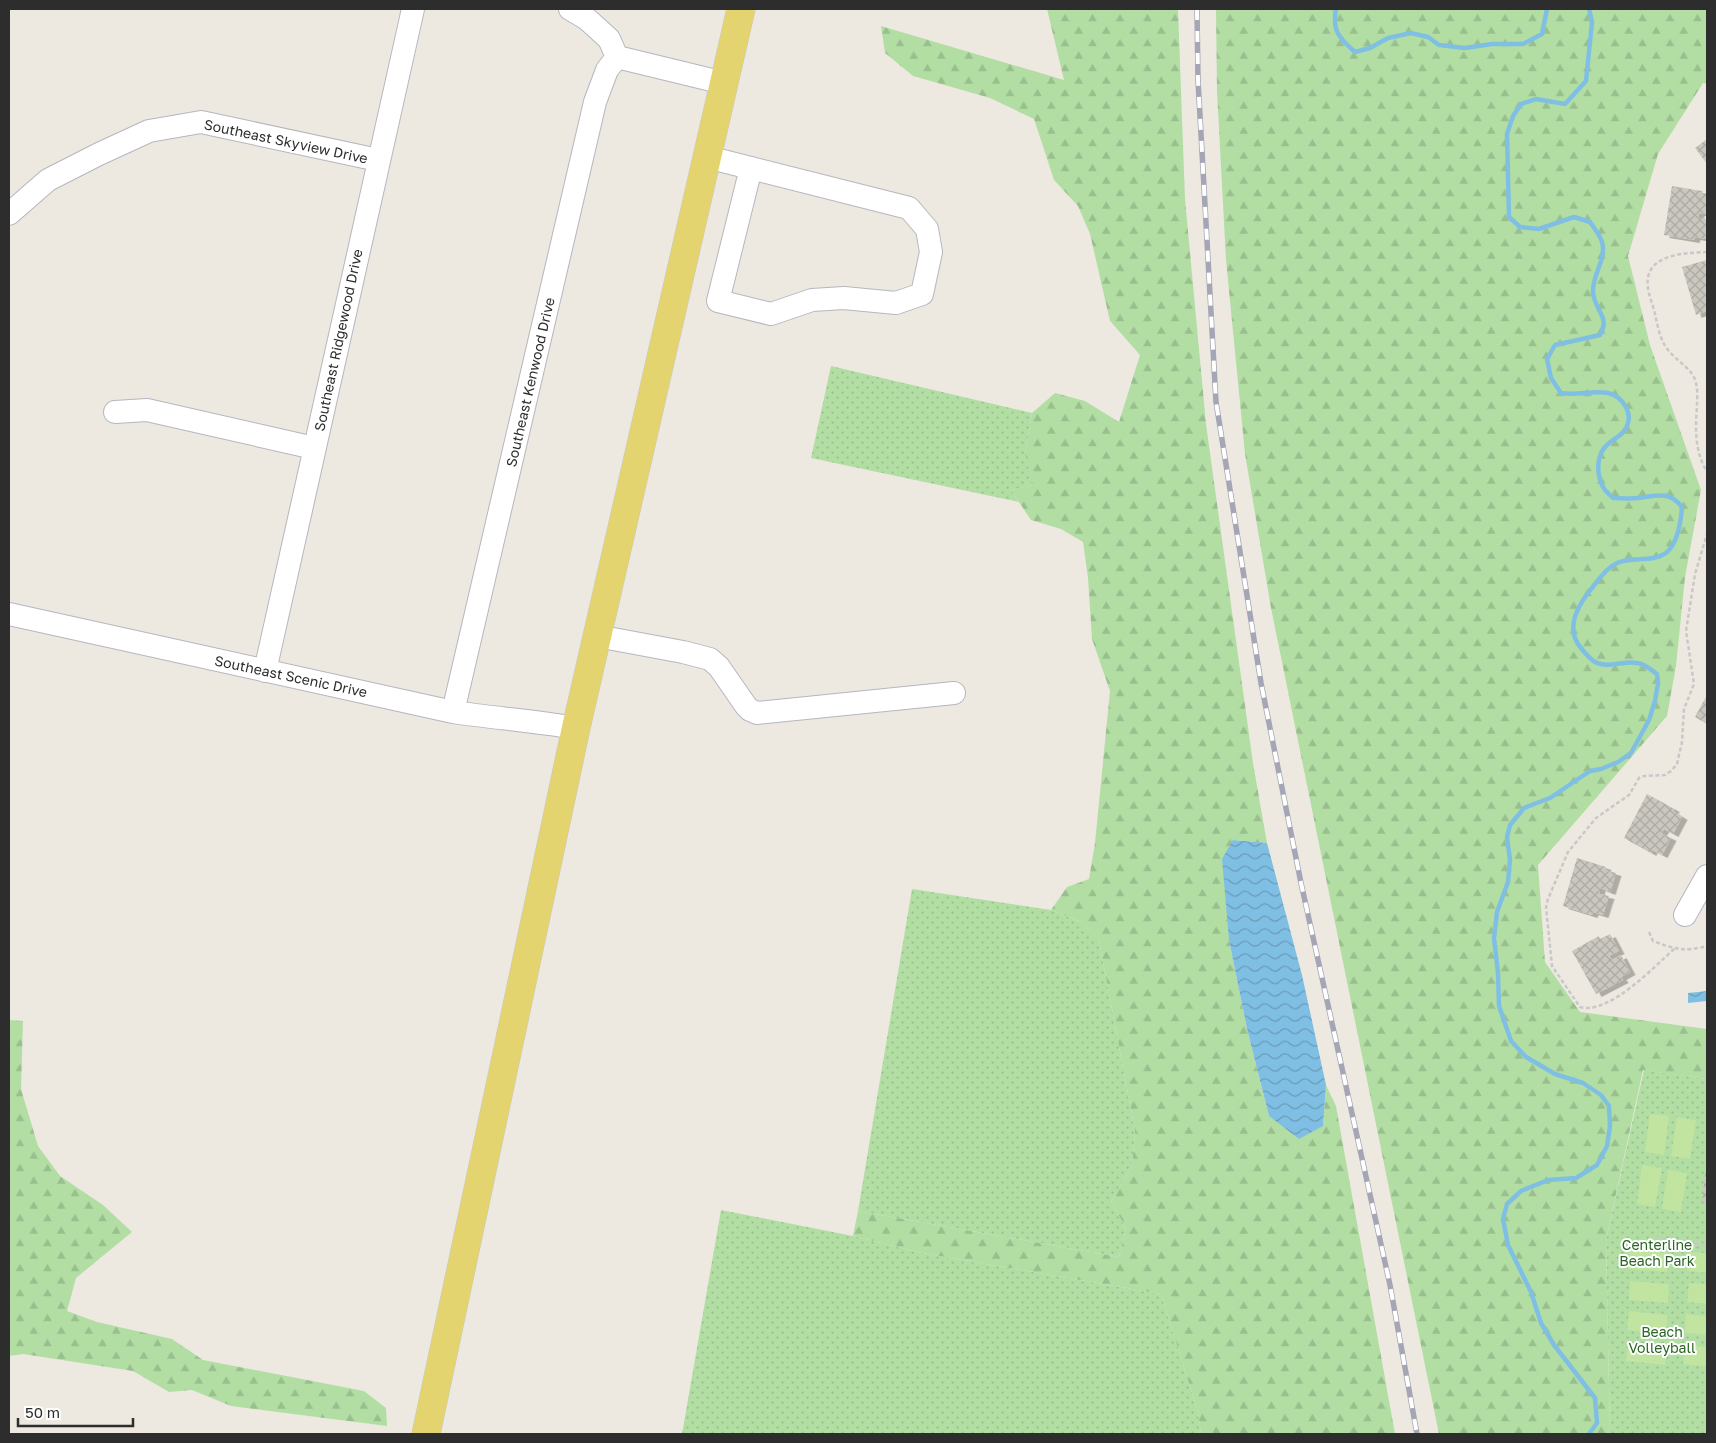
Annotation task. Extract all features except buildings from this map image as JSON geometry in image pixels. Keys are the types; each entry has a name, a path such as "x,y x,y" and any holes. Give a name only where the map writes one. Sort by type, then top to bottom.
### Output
{"main road":[{"path":"426,1434 576,728 741,9"}],"street":[{"name":"Southeast Ridgewood Drive","path":"265,671 412,9"},
{"path":"570,9 587,19 609,39 617,57 724,84"},
{"name":"Southeast Kenwood Drive","path":"453,712 595,102 607,70 617,57"},
{"name":"Southeast Skyview Drive","path":"9,214 48,180 99,154 149,131 201,122 378,160"},
{"path":"707,157 751,168 910,208 927,229 931,252 922,294 896,303 844,298 812,300 771,314 718,302 751,168"},
{"path":"115,412 147,410 314,448"},
{"name":"Southeast Scenic Drive","path":"9,614 453,712 542,722 576,728"},
{"path":"597,636 710,658 719,667 746,706 757,713 954,693"},
{"path":"1685,915 1707,876"}],"path":[{"path":"1707,252 1675,254 1663,258 1655,264 1650,274 1648,287 1664,344 1690,370 1696,383 1696,441 1700,458 1707,472"},
{"path":"1674,949 1632,988 1599,1005 1589,1008 1580,1007 1552,966 1546,907 1568,852 1596,818 1629,795 1639,778 1665,775 1677,764 1682,742 1684,709 1694,684 1686,631 1695,574 1707,534"},
{"path":"1648,932 1653,941 1674,949 1694,949 1707,946"},
{"path":"1656,1238 1707,1245"}],"green space":[{"path":"1047,9 1178,9 1185,199 1206,424 1253,763 1267,843 1233,840 1229,940 1247,1029 1269,1116 1323,1126 1326,1085 1336,1106 1395,1434 1201,1434 1198,1412 1161,1294 922,1253 853,1236 858,1211 1119,1257 1126,1228 1111,1202 1132,1166 1135,1131 1099,940 1081,922 1051,910 1067,887 1089,879 1095,843 1110,691 1092,639 1088,578 1083,542 1061,529 1031,520 1011,490 1033,485 1025,454 1032,413 1055,393 1085,401 1119,422 1140,355 1110,321 1090,234 1078,206 1054,180 1034,119 990,98 913,76 885,53 881,26 1064,80"},
{"path":"1216,9 1707,9 1707,84 1703,83 1658,154 1628,256 1650,345 1701,490 1685,577 1676,666 1667,716 1538,865 1545,962 1580,1012 1707,1029 1707,1079 1643,1070 1606,1240 1610,1434 1439,1434 1271,608 1245,454 1226,260 1217,91"},
{"path":"831,366 1032,413 1025,454 1034,485 1011,490 1019,502 811,458"},
{"path":"912,889 1051,910 1081,922 1099,940 1135,1131 1132,1166 1111,1202 1126,1228 1119,1257 858,1211"},
{"path":"9,1020 23,1021 21,1089 38,1146 60,1176 103,1205 132,1232 76,1278 67,1311 97,1322 172,1339 203,1360 364,1391 386,1408 387,1426 231,1406 192,1390 169,1392 133,1371 23,1354 9,1356"},
{"name":"Centerline Beach Park","path":"1644,1070 1707,1079 1707,1434 1610,1434 1606,1240"},
{"path":"1650,1114 1669,1116 1664,1155 1645,1152"},
{"path":"1677,1117 1696,1120 1690,1159 1671,1156"},
{"path":"1642,1165 1662,1168 1655,1207 1637,1204"},
{"path":"1668,1170 1687,1173 1681,1212 1662,1209"},
{"path":"721,1210 853,1236 922,1253 1161,1294 1198,1412 1201,1434 682,1434"},
{"path":"1630,1250 1669,1253 1667,1272 1628,1269"},
{"path":"1689,1252 1707,1253 1707,1273 1687,1271"},
{"path":"1630,1281 1669,1284 1668,1303 1629,1300"},
{"path":"1689,1283 1707,1284 1707,1304 1687,1302"},
{"path":"1629,1311 1668,1315 1666,1334 1627,1330"},
{"path":"1686,1314 1707,1316 1707,1335 1685,1333"},
{"path":"1628,1342 1667,1346 1665,1365 1626,1361"},
{"path":"1685,1345 1707,1347 1707,1366 1683,1364"}],"water":[{"path":"1233,840 1267,843 1302,975 1326,1085 1323,1126 1299,1139 1269,1116 1247,1029 1229,940 1222,859"},
{"path":"1707,991 1707,1001 1688,1003 1688,993"}],"waterway":[{"path":"1336,9 1335,23 1338,34 1355,52 1370,48 1388,38 1411,33 1428,37 1439,45 1465,48 1492,44 1523,44 1542,34 1547,9"},
{"path":"1589,9 1592,22 1586,81 1565,104 1536,99 1521,104 1513,116 1507,134 1509,217 1520,227 1539,229 1574,217 1590,222 1598,234 1602,242 1603,255 1593,285 1593,292 1596,304 1603,318 1603,329 1600,335 1555,345 1547,359 1551,378 1561,393 1608,393 1618,397 1625,405 1629,415 1627,426 1621,434 1604,448 1599,458 1599,476 1603,487 1608,493 1613,498 1667,496 1682,507 1682,513 1676,538 1666,553 1655,558 1623,561 1614,565 1608,569 1589,591 1579,607 1573,632 1581,648 1591,659 1600,664 1611,665 1632,662 1643,664 1657,674 1658,683 1655,701 1649,720 1631,753 1618,762 1590,771 1550,798 1524,808 1510,825 1507,837 1510,860 1508,882 1497,912 1494,938 1499,1006 1511,1041 1526,1057 1555,1074 1583,1083 1601,1095 1609,1106 1610,1126 1607,1146 1597,1165 1576,1178 1548,1180 1521,1191 1507,1204 1503,1219 1508,1245 1531,1292 1541,1323 1554,1345 1595,1398 1597,1423 1589,1434"}],"railway":[{"path":"1197,9 1198,80 1216,402 1261,683 1301,883 1390,1285 1417,1434"}],"park label":[{"name":"Beach Volleyball","path":"1662,1339"}]}
